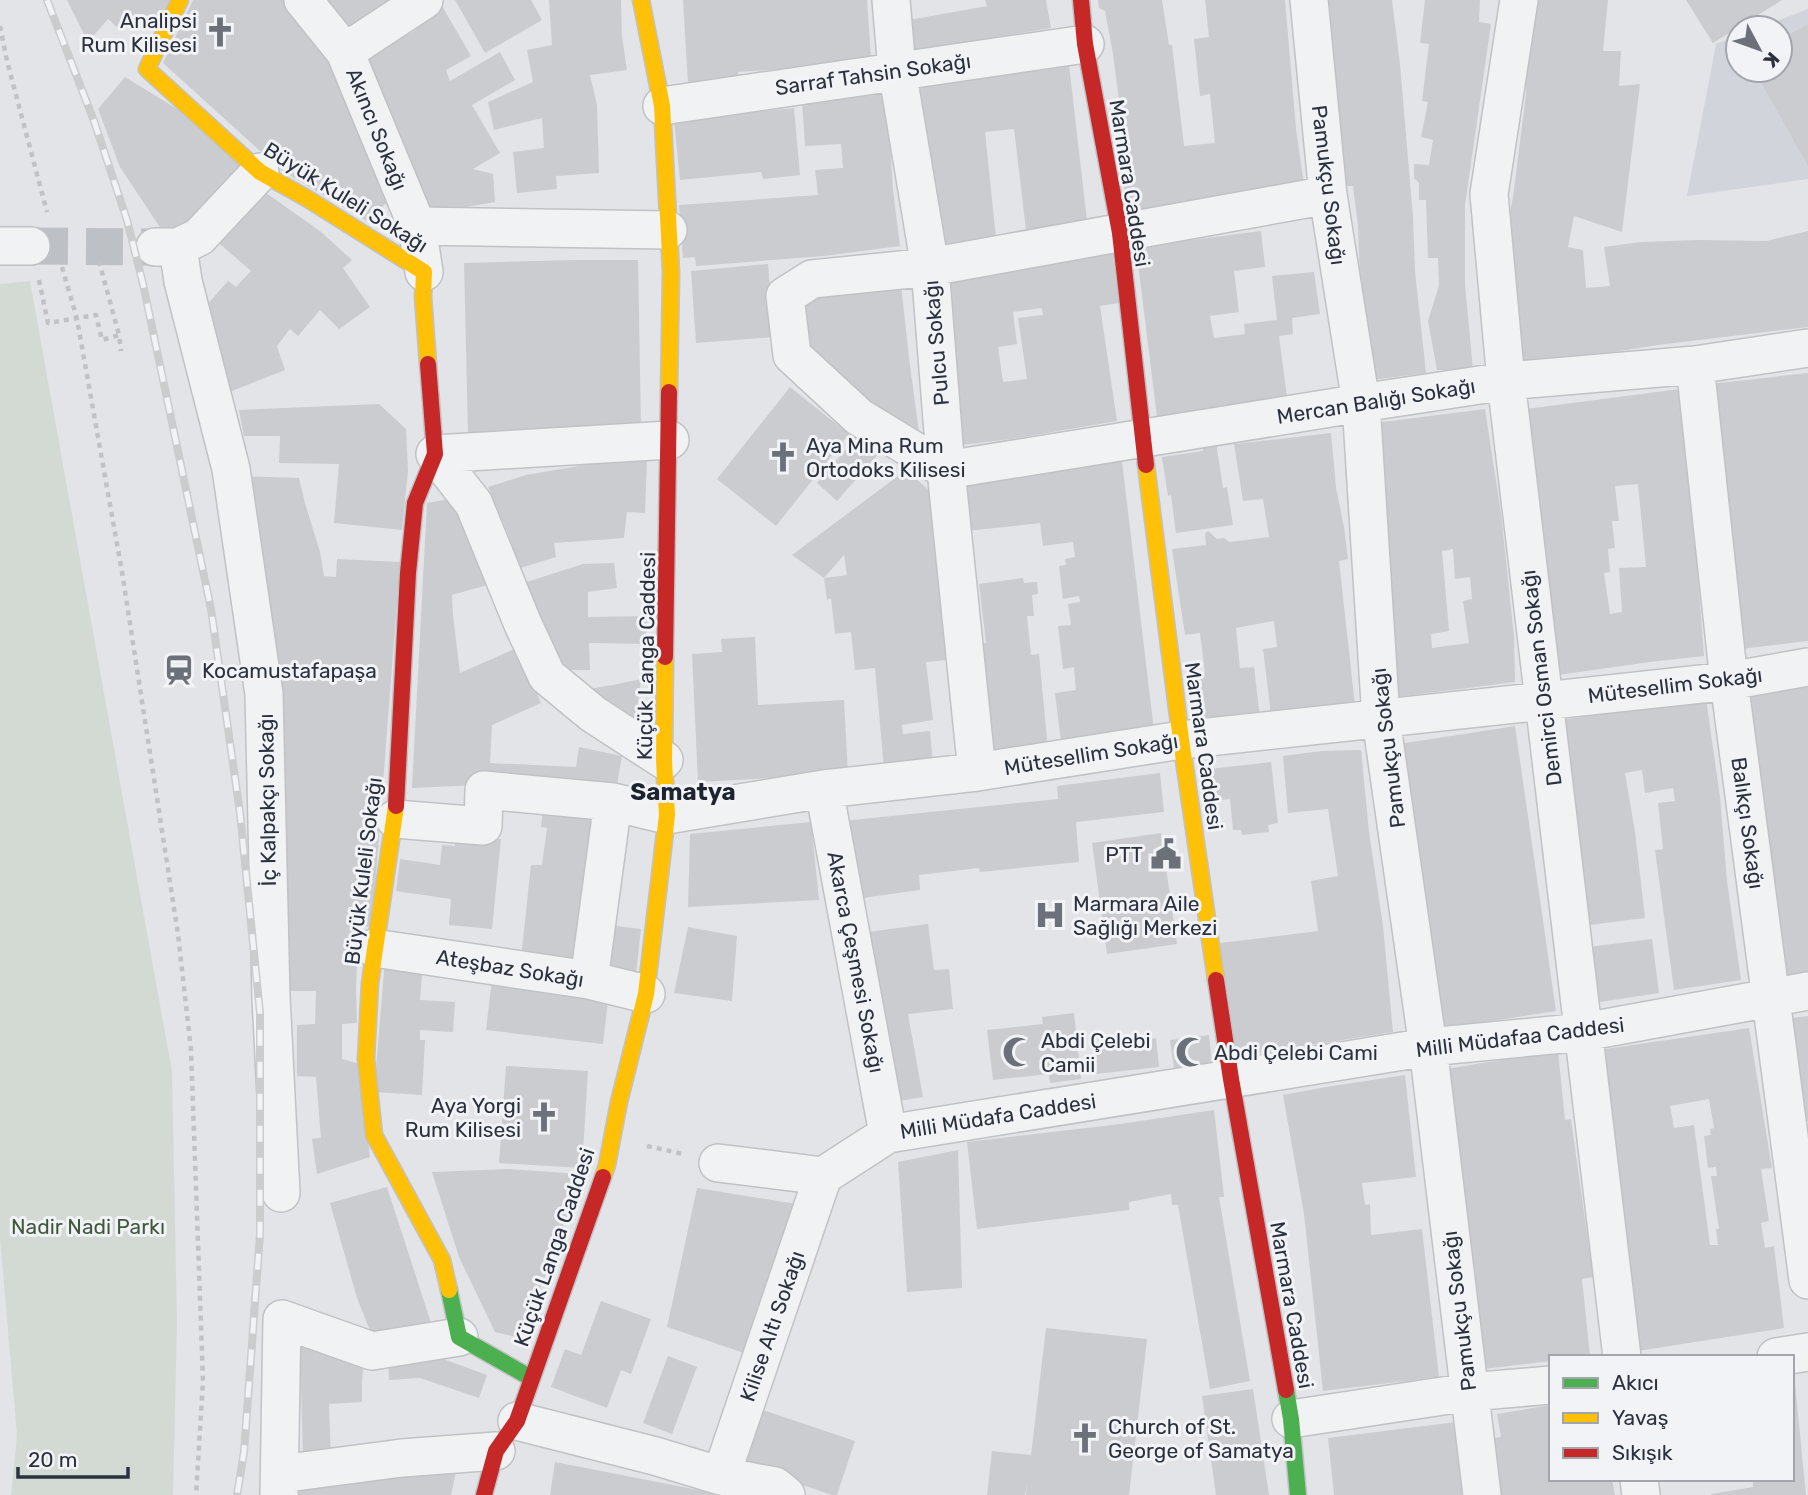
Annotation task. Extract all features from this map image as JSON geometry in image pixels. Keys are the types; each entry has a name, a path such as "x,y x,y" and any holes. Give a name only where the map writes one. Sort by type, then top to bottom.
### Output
{"street":[{"name":"Büyük Kuleli Sokağı","path":"180,0 147,69 260,172 424,272 423,297 435,454 415,503 408,573 394,819 374,948 366,1059 374,1135 442,1260 459,1337"},
{"name":"Akıncı Sokağı","path":"303,0 345,52 417,226 424,272"},
{"path":"345,52 424,0"},
{"name":"Küçük Langa Caddesi","path":"484,1495 496,1451 517,1421 607,1165 646,994 667,815 664,760 671,272 662,106 641,0"},
{"name":"Pulcu Sokağı","path":"891,0 897,70 930,267 946,470 977,772"},
{"name":"Marmara Caddesi","path":"1081,0 1085,44 1120,233 1181,740 1231,1079 1291,1419 1298,1495"},
{"name":"Pamukçu Sokağı","path":"1309,0 1328,195 1361,402 1381,719 1428,1047 1482,1495"},
{"name":"Demirci Osman Sokağı","path":"1519,0 1489,194 1506,382 1622,1355"},
{"name":"Sarraf Tahsin Sokağı","path":"662,106 1085,44"},
{"name":"İç Kalpakçı Sokağı","path":"260,172 199,237 167,247 183,281 231,469 264,694 271,997 281,1193"},
{"path":"946,470 859,416 792,355 785,296 811,279 930,267 1328,195"},
{"path":"417,226 668,230"},
{"name":"Mercan Balığı Sokağı","path":"946,470 1361,402 1506,382 1695,365 1808,348"},
{"name":"Balıkçı Sokağı","path":"1695,365 1728,681 1808,1280"},
{"path":"435,454 670,440"},
{"path":"435,454 474,504 547,676 593,714 664,760"},
{"name":"Mütesellim Sokağı","path":"667,815 824,789 977,772 1181,740 1728,681 1808,667"},
{"name":"Akarca Çeşmesi Sokağı","path":"824,789 888,1134"},
{"path":"394,819 483,826 484,790 613,802 667,815"},
{"path":"589,980 613,802"},
{"name":"Ateşbaz Sokağı","path":"374,948 589,980 646,994"},
{"name":"Milli Müdafaa Caddesi","path":"1231,1079 1428,1047 1584,1032 1808,991"},
{"name":"Milli Müdafa Caddesi","path":"823,1176 888,1134 1231,1079"},
{"path":"719,1163 823,1176"},
{"name":"Kilise Altı Sokağı","path":"721,1476 823,1176"},
{"path":"496,1451 402,1458 279,1484 282,1319 372,1351 459,1337 531,1378"},
{"path":"1789,1355 1808,1352"},
{"path":"1291,1419 1469,1392 1549,1385"},
{"path":"517,1421 655,1456 721,1476 775,1486 786,1495"}],"path":[{"path":"0,26 35,243 76,319 122,572 178,934 191,1050 202,1381 196,1495"},
{"path":"99,261 121,351"},
{"path":"48,323 96,315 102,340 119,335"},
{"path":"612,1138 719,1163"}],"shaded area":[{"path":"1808,9 1808,179 1687,196 1716,44 1724,41 1724,84 1794,84 1794,14"}],"green space":[{"name":"Nadir Nadi Parkı","path":"30,281 172,1072 177,1323 173,1495 11,1495 17,1435 0,1238 0,284"}],"building":[{"path":"67,0 175,0 149,30 133,17 121,31 108,19 88,42"},
{"path":"193,0 290,0 329,41 394,196 367,221 281,170 163,63"},
{"path":"328,0 397,0 351,36 323,4"},
{"path":"455,0 531,0 542,20 485,53"},
{"path":"549,0 621,0 627,70 590,75 597,105 599,173 556,176 557,189 517,193 513,152 544,148 542,118 494,130 488,102 533,82 527,50 552,45"},
{"path":"683,0 867,0 871,57 800,68 738,72 738,80 688,83"},
{"path":"985,0 1046,0 1051,28 914,51 909,20 987,6"},
{"path":"1098,0 1162,0 1169,45 1172,45 1184,146 1215,143 1210,94 1200,96 1194,39 1209,37 1205,0 1285,0 1296,129 1305,192 1128,218 1120,155 1126,154 1113,54 1105,11 1099,8"},
{"path":"1325,0 1392,0 1400,64 1415,271 1426,373 1372,380 1356,280 1360,279 1358,226 1353,186 1345,186"},
{"path":"1425,0 1480,0 1479,22 1491,24 1465,205 1465,284 1473,370 1437,370 1428,321 1439,285 1438,258 1428,258 1426,200 1419,200 1419,183 1414,178 1414,164 1429,165 1433,140 1421,137 1428,102 1422,101 1429,44 1420,43"},
{"path":"1533,0 1608,0 1603,51 1621,51 1619,86 1640,84 1622,232 1574,216 1568,247 1583,250 1586,288 1610,286 1604,247 1641,242 1766,241 1808,231 1808,327 1658,345 1524,366 1508,285 1506,233 1526,94 1526,48"},
{"path":"1686,0 1782,0 1760,14 1724,14 1724,36 1713,43"},
{"path":"442,6 471,56 446,70 450,81 500,52 515,80 472,105 500,153 473,169 493,174 495,202 432,213 360,58 416,30 412,23"},
{"path":"1806,25 1808,27 1808,166 1762,84 1794,84 1794,32"},
{"path":"1069,65 1087,221 1026,230 1014,129 985,132 996,238 937,245 919,83"},
{"path":"125,77 174,107 244,163 203,216 167,238 120,167 98,109"},
{"path":"887,94 893,190 900,246 824,256 696,266 695,257 683,258 679,205 818,195 815,170 843,168 841,144 805,146 802,101"},
{"path":"794,108 800,175 763,179 761,172 680,180 674,120"},
{"path":"259,188 320,231 352,260 343,268 370,307 339,329 320,310 298,336 290,329 277,346 285,370 227,393 197,316 228,281 236,287 251,271 213,238"},
{"path":"1261,231 1265,267 1234,271 1239,312 1210,316 1214,338 1245,334 1244,324 1277,320 1272,276 1314,272 1320,314 1292,318 1293,334 1279,336 1287,397 1157,417 1136,247"},
{"path":"1112,250 1119,303 1100,306 1117,421 954,446 943,276","holes":["1042,308 1043,315 1018,318 1027,379 1003,382 998,347 1017,344 1013,312"]},
{"path":"638,260 641,427 468,434 464,263"},
{"path":"768,264 774,337 696,343 691,271"},
{"path":"901,285 920,439 892,421 843,377 831,379 826,358 809,362 798,300"},
{"path":"1808,373 1808,641 1741,649 1710,384"},
{"name":"Aya Mina Rum Ortodoks Kilisesi","path":"790,387 849,434 776,526 717,479"},
{"path":"1680,389 1692,499 1704,656 1551,676 1518,410","holes":["1638,484 1646,567 1619,568 1622,612 1610,614 1604,573 1610,572 1608,549 1615,548 1612,521 1619,521 1615,486"]},
{"path":"379,404 406,429 408,471 402,530 334,523 339,464 279,463 280,436 244,436 239,410"},
{"path":"1485,409 1501,513 1514,637 1515,682 1397,697 1367,424","holes":["1453,549 1455,579 1470,577 1472,599 1463,601 1469,643 1432,648 1431,634 1449,631 1442,551"]},
{"path":"1331,433 1336,487 1348,559 1339,561 1355,705 1271,715 1263,649 1277,647 1274,621 1236,628 1240,668 1254,667 1260,718 1201,725 1195,674 1205,673 1200,633 1185,635 1172,549 1206,545 1205,533 1208,531 1217,539 1224,538 1229,542 1269,537 1263,499 1243,501 1234,444"},
{"path":"859,434 880,452 837,501 817,483"},
{"path":"1216,442 1223,488 1227,487 1233,525 1176,533 1162,457 1203,451 1203,444"},
{"path":"626,458 647,460 645,513 627,512 624,538 554,543 556,557 520,568 488,487 526,475"},
{"path":"1122,461 1154,731 1061,742 1055,693 1076,690 1074,667 1063,669 1058,626 1071,625 1068,604 1080,602 1079,596 1063,599 1059,566 1066,565 1065,559 1075,557 1073,542 1043,546 1040,523 967,531 961,480"},
{"path":"906,470 931,492 947,660 926,662 933,720 902,725 903,734 930,731 933,764 884,769 875,668 855,670 851,632 835,634 831,598 827,600 824,578 792,555","holes":["844,555 847,575 824,578"]},
{"path":"234,476 299,478 324,576 336,577 337,559 400,562 372,927 358,926 357,1023 342,1024 342,1059 360,1064 370,1157 317,1174 312,1139 321,1138 316,1077 297,1076 297,1025 315,1024 316,991 288,991 283,779"},
{"path":"455,498 491,584 452,595 460,673 519,647 541,703 492,725 490,763 576,767 579,747 622,756 615,796 477,785 412,788 427,503"},
{"path":"614,563 617,588 588,592 588,617 647,616 646,644 589,643 590,670 560,670 517,585 583,564"},
{"path":"1023,578 1024,583 1037,582 1038,594 1032,595 1034,616 1027,616 1031,655 1039,654 1048,750 989,757 980,643 986,643 979,584"},
{"path":"755,637 758,705 844,700 848,774 698,782 692,654 722,652 721,639"},
{"path":"641,679 636,721 588,689 613,685"},
{"path":"1808,687 1808,974 1780,978 1743,696"},
{"path":"1706,699 1741,980 1674,990 1655,850 1663,849 1658,803 1675,801 1673,788 1645,793 1642,770 1625,773 1645,918 1581,926 1554,721"},
{"path":"1515,726 1556,1011 1479,1023 1427,1027 1399,744"},
{"path":"1361,750 1393,1032 1235,1057 1220,943 1318,931 1311,881 1338,876 1328,809 1288,813 1283,756"},
{"path":"1271,762 1278,823 1268,825 1269,832 1242,835 1241,830 1233,830 1230,799 1204,802 1201,770"},
{"path":"1160,773 1164,812 1076,822 1079,862 980,872 979,868 919,875 920,890 855,899 843,821 1058,799 1057,786"},
{"path":"544,801 601,808 582,964 521,958 531,865 542,865 547,828 541,827"},
{"path":"811,822 819,900 688,907 690,834"},
{"path":"1161,833 1177,944 1107,954 1092,843"},
{"path":"456,835 501,839 492,929 449,925 451,899 396,891 400,859 440,865 442,845 455,846"},
{"path":"928,924 934,970 949,969 953,1009 908,1014 923,1097 892,1102 868,932"},
{"path":"608,925 641,929 636,974 603,971"},
{"path":"688,927 737,936 732,1001 674,993"},
{"path":"1652,939 1659,993 1587,1004 1580,948"},
{"path":"385,960 423,962 420,1000 455,1002 453,1032 420,1030 420,1040 425,1040 422,1095 374,1092"},
{"path":"492,979 609,993 603,1044 486,1030"},
{"path":"1074,1013 1081,1079 1050,1083 1049,1074 993,1080 987,1030 1043,1024 1042,1017"},
{"path":"1808,1016 1806,1121 1804,1106 1798,1107 1783,1019"},
{"path":"1749,1028 1772,1168 1761,1169 1769,1221 1761,1223 1765,1248 1774,1246 1784,1328 1631,1352 1592,1051","holes":["1709,1099 1714,1128 1710,1129 1711,1135 1704,1136 1708,1168 1716,1167 1717,1176 1711,1176 1719,1229 1716,1229 1718,1245 1710,1245 1694,1125 1674,1128 1670,1106"]},
{"name":"Abdi Çelebi Cami","path":"1209,1035 1212,1064 1174,1069 1170,1040"},
{"path":"1156,1038 1159,1067 1096,1074 1093,1045"},
{"path":"1558,1051 1565,1120 1571,1119 1593,1277 1582,1279 1590,1355 1549,1355 1549,1361 1484,1369 1475,1267 1466,1268 1433,1071"},
{"name":"Aya Yorgi Rum Kilisesi","path":"506,1066 588,1071 582,1168 499,1163"},
{"path":"1405,1075 1416,1177 1362,1183 1365,1205 1370,1204 1371,1235 1422,1229 1439,1377 1323,1391 1304,1214 1283,1095"},
{"path":"1214,1110 1224,1197 1219,1197 1250,1381 1210,1389 1178,1205 1172,1205 1171,1194 1129,1202 1129,1210 977,1229 967,1142"},
{"path":"958,1150 962,1288 907,1292 898,1162"},
{"path":"508,1169 582,1174 521,1338 495,1332 459,1257 432,1172"},
{"path":"387,1187 432,1326 373,1338 357,1298 330,1203"},
{"path":"697,1188 797,1204 759,1358 667,1327"},
{"path":"601,1301 651,1319 631,1374 621,1370 607,1408 551,1387 565,1349 581,1355"},
{"path":"1046,1328 1147,1339 1129,1495 1026,1495 1027,1484 1025,1495 987,1495 992,1451 1031,1455"},
{"path":"300,1346 332,1346 364,1360 362,1402 329,1404 331,1461 303,1462"},
{"path":"424,1352 487,1375 479,1398 420,1378 389,1380 388,1354"},
{"path":"668,1356 697,1367 672,1434 643,1423"},
{"path":"1794,1374 1806,1495 1711,1495 1753,1487 1753,1481 1794,1481"},
{"path":"1253,1389 1269,1495 1216,1495 1202,1396"},
{"path":"1549,1405 1549,1481 1612,1481 1615,1495 1489,1495 1481,1440 1501,1437 1497,1414"},
{"path":"757,1408 855,1441 837,1495 738,1463"},
{"path":"1456,1422 1465,1495 1334,1495 1328,1438"},
{"path":"555,1462 719,1494 719,1495 550,1495"},
{"path":"410,1463 456,1472 451,1495 299,1495 300,1486"}],"tunnel":[{"path":"31,246 155,247"}],"railway":[{"path":"47,0 94,121 127,220 143,284 211,609 240,813 260,1013 260,1234 244,1452 237,1495"}],"traffic: fast":[{"path":"449,1290 459,1337 531,1378"},
{"path":"1286,1390 1298,1495"}],"traffic: slow":[{"path":"180,0 147,69 260,172 424,272 428,364"},
{"path":"641,0 662,106 671,272 669,392"},
{"path":"1146,465 1181,740 1216,980"},
{"path":"603,1177 646,994 667,815 664,760 665,657"},
{"path":"396,806 370,983 366,1059 374,1135 442,1260 449,1290"}],"traffic: jam":[{"path":"1081,0 1085,44 1120,233 1146,465"},
{"path":"396,806 408,573 415,503 435,454 428,364"},
{"path":"665,657 669,392"},
{"path":"1216,980 1286,1390"},
{"path":"484,1495 496,1451 517,1421 603,1177"}],"place":[{"name":"Analipsi Rum Kilisesi","path":"220,32"},
{"name":"Aya Mina Rum Ortodoks Kilisesi","path":"783,457"},
{"name":"Kocamustafapaşa","path":"179,670"},
{"name":"PTT","path":"1166,854"},
{"name":"Marmara Aile Sağlığı Merkezi","path":"1050,915"},
{"name":"Abdi Çelebi Camii","path":"1018,1052"},
{"name":"Abdi Çelebi Cami","path":"1191,1052"},
{"name":"Aya Yorgi Rum Kilisesi","path":"544,1117"},
{"name":"Church of St. George of Samatya","path":"1085,1438"}],"district":[{"name":"Samatya","path":"683,792"}]}
